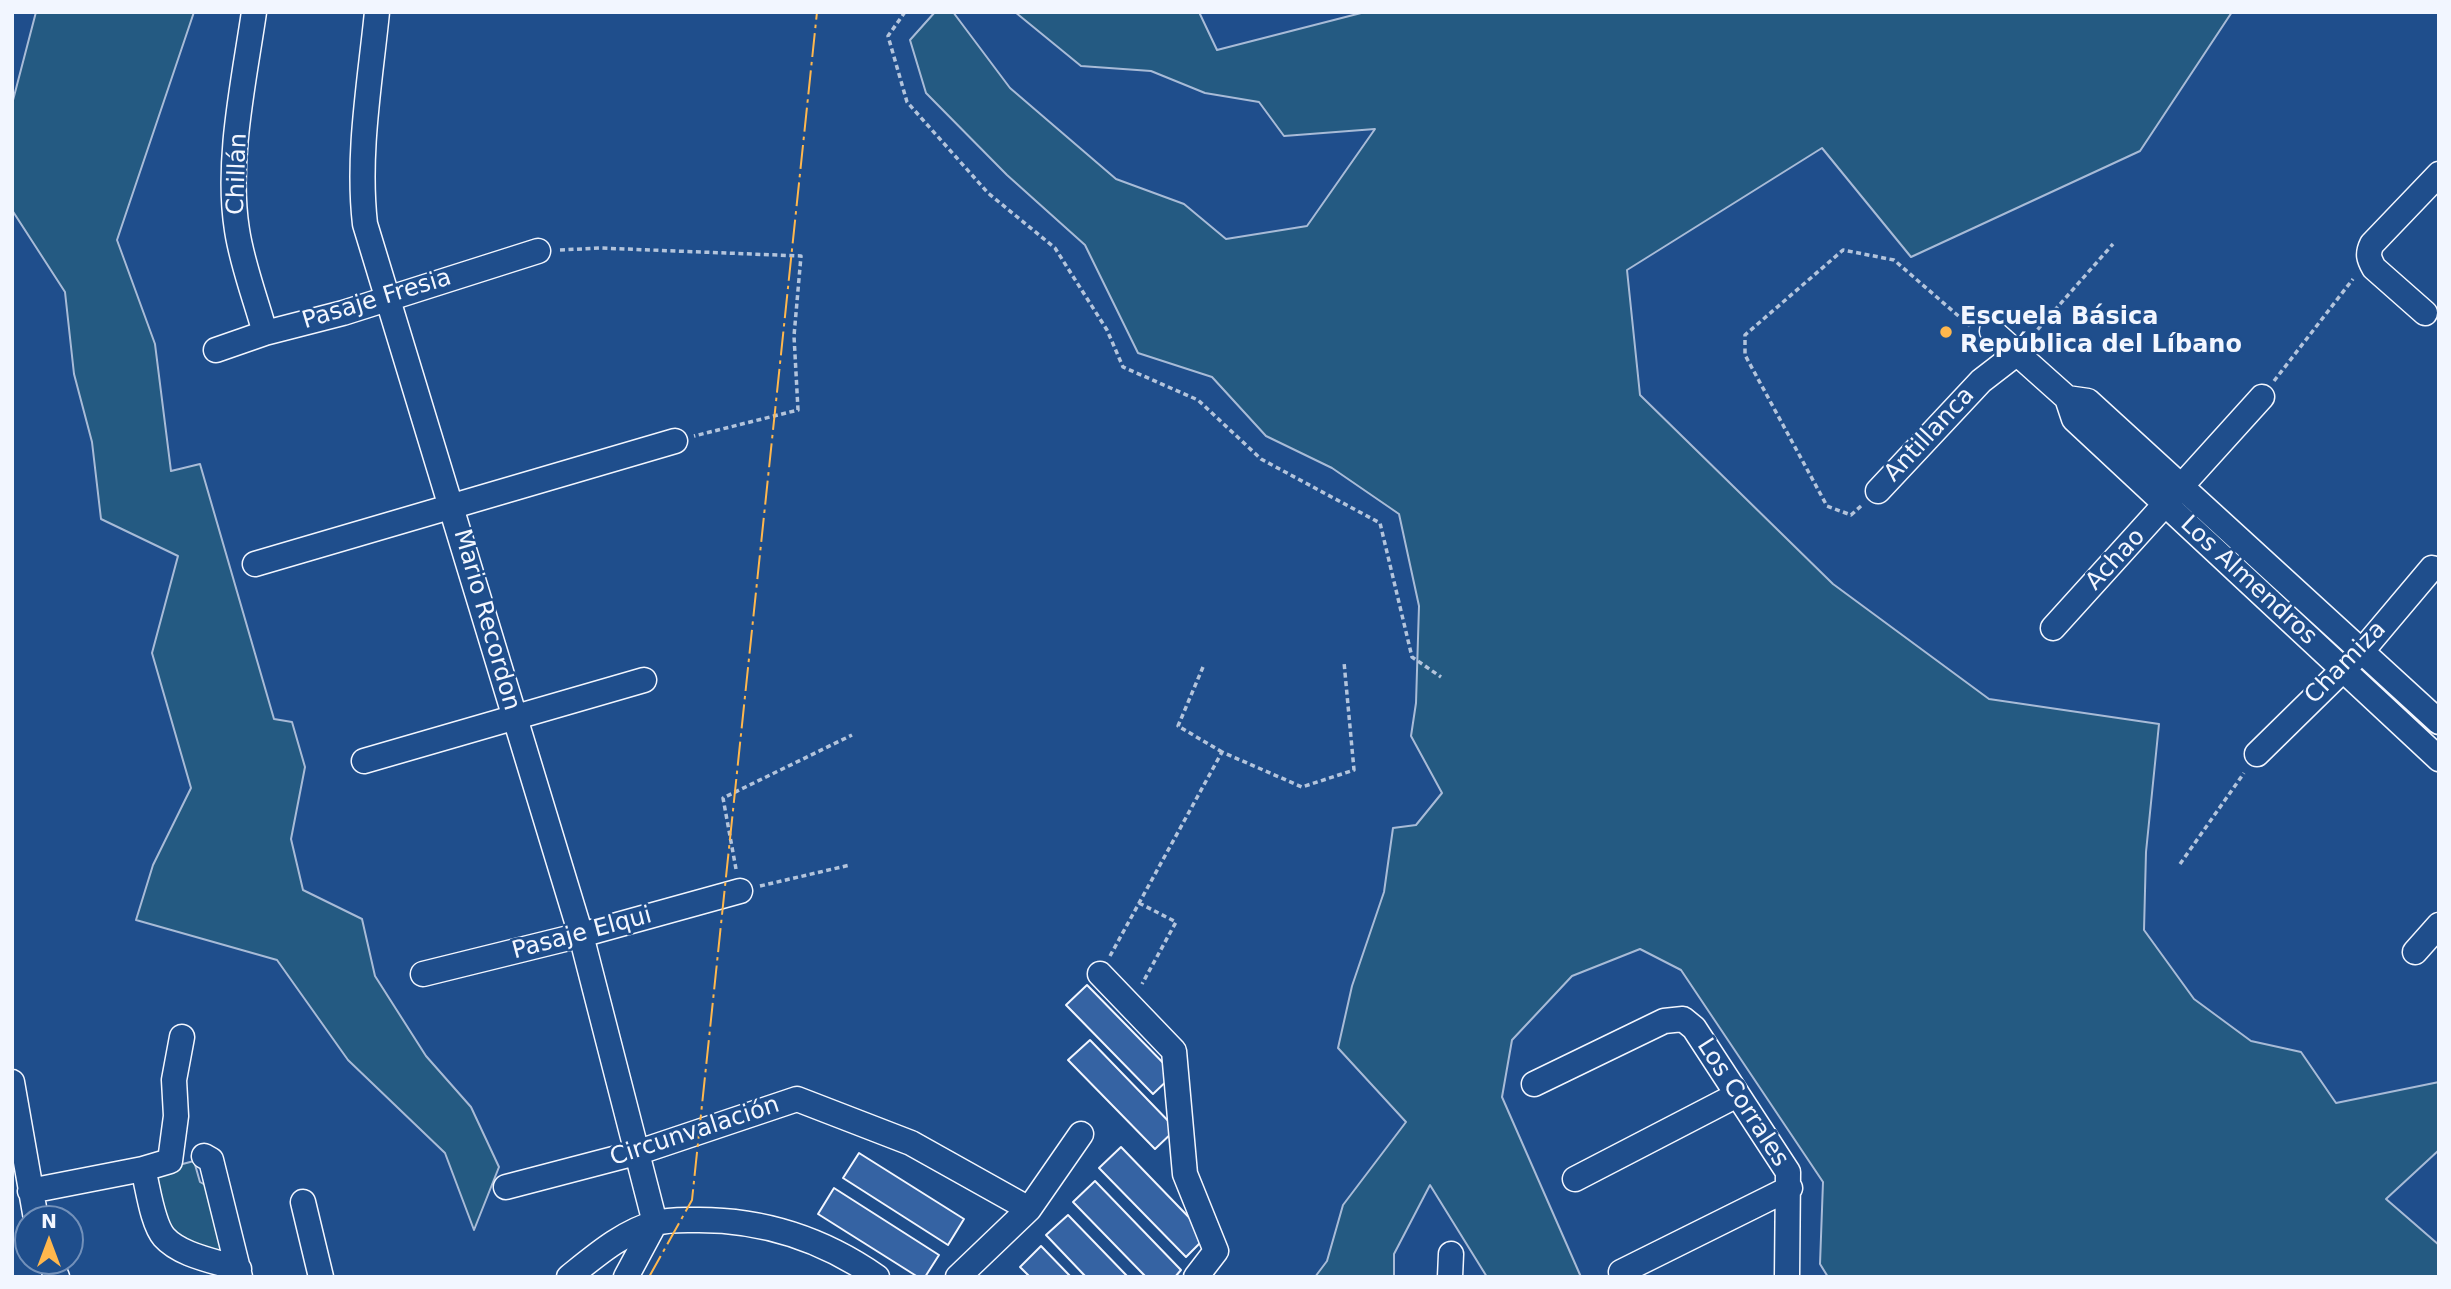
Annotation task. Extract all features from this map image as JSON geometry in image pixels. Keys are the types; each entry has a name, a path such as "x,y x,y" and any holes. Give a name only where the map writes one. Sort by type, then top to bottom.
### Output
{"street":[{"name":"Chillán","path":"254,12 235,164 234,201 237,232 265,333"},
{"name":"Mario Recordon","path":"377,12 361,193 365,224 581,935 655,1223"},
{"path":"2425,313 2374,268 2369,259 2372,244 2439,174"},
{"name":"Pasaje Fresia","path":"216,350 538,251"},
{"name":"Los Almendros","path":"1992,331 2067,398 2074,419 2439,759"},
{"name":"Antillanca","path":"1878,491 1981,381 2016,354"},
{"name":"Achao","path":"2053,628 2263,397"},
{"name":"Los Almendros","path":"2067,398 2088,401 2439,722"},
{"path":"255,564 675,441"},
{"name":"Chamiza","path":"2257,754 2362,651 2432,568"},
{"path":"364,761 644,680"},
{"name":"Pasaje Elqui","path":"423,974 581,935 740,891"},
{"path":"2415,952 2439,925"},
{"path":"1100,974 1174,1051 1185,1174 1216,1251 1196,1277"},
{"name":"Los Corrales","path":"1534,1084 1664,1021 1683,1019 1694,1028 1788,1172 1790,1188 1787,1277"},
{"path":"30,1191 143,1169 170,1161 176,1116 174,1080 182,1037"},
{"path":"12,1082 19,1156 33,1205"},
{"path":"1575,1179 1737,1095"},
{"name":"Circunvalación","path":"506,1187 636,1153 797,1099 911,1143 1029,1209"},
{"path":"958,1277 1029,1209 1081,1134"},
{"path":"204,1156 211,1160 239,1273"},
{"path":"143,1169 157,1225 164,1237 179,1248 239,1273"},
{"path":"1620,1272 1790,1188"},
{"path":"303,1202 321,1277"},
{"path":"569,1277 608,1245 655,1223 717,1220 779,1230 836,1252 877,1277"},
{"path":"626,1277 655,1223"}],"path":[{"path":"905,12 888,36 907,102 988,193 1055,248 1107,330 1124,367 1198,400 1261,459 1380,523 1412,657 1441,677"},
{"path":"2016,354 2113,244"},
{"path":"538,251 600,248 801,256 794,336 799,410 675,441"},
{"path":"1851,515 1827,506 1745,355 1745,335 1843,250 1894,260 1981,335 1992,331"},
{"path":"2263,397 2369,259"},
{"path":"1203,667 1178,726 1222,752 1302,787 1354,770 1344,662"},
{"path":"850,865 740,891 723,798 852,735"},
{"path":"1100,974 1222,752"},
{"path":"2180,864 2257,754"},
{"path":"1130,1004 1177,922 1139,902"}],"shaded area":[{"path":"36,12 194,12 117,240 155,344 171,471 200,464 274,719 292,722 305,767 291,839 303,890 362,919 375,976 426,1056 471,1107 499,1167 474,1230 445,1153 348,1060 277,960 136,920 153,865 191,788 152,653 178,556 101,519 92,442 74,374 65,292 12,210 12,104"},
{"path":"935,12 953,12 1010,88 1116,179 1184,204 1226,239 1307,226 1375,129 1284,136 1259,102 1205,93 1151,71 1081,66 1015,12 1199,12 1217,50 1365,12 2232,12 2140,151 1911,257 1822,148 1627,270 1640,395 1833,584 1989,699 2159,724 2146,852 2144,930 2194,999 2251,1041 2301,1052 2336,1103 2439,1082 2439,1150 2386,1199 2439,1245 2439,1277 1828,1277 1820,1264 1823,1182 1681,970 1640,949 1572,976 1512,1040 1502,1097 1581,1277 1487,1277 1430,1185 1394,1254 1394,1277 1315,1277 1327,1261 1343,1205 1406,1122 1338,1048 1352,986 1384,892 1393,828 1416,825 1442,793 1411,736 1416,703 1419,606 1399,514 1332,468 1266,436 1212,377 1138,353 1085,245 1007,175 926,93 910,40"},
{"path":"194,1161 200,1182 207,1186 226,1255 191,1245 168,1230 156,1171"}],"building":[{"path":"1087,985 1174,1074 1153,1094 1066,1005"},
{"path":"1090,1040 1176,1129 1155,1149 1068,1060"},
{"path":"1121,1147 1207,1236 1186,1257 1099,1168"},
{"path":"859,1153 964,1219 948,1245 843,1178"},
{"path":"1095,1181 1181,1270 1175,1277 1146,1277 1073,1202"},
{"path":"834,1188 939,1255 925,1277 918,1277 818,1214"},
{"path":"1068,1215 1128,1277 1086,1277 1046,1235"},
{"path":"1041,1246 1071,1277 1030,1277 1020,1267"}],"power":[{"path":"649,1277 692,1200 817,12"}],"place":[{"name":"Escuela Básica República del Líbano","path":"1946,332"}]}
